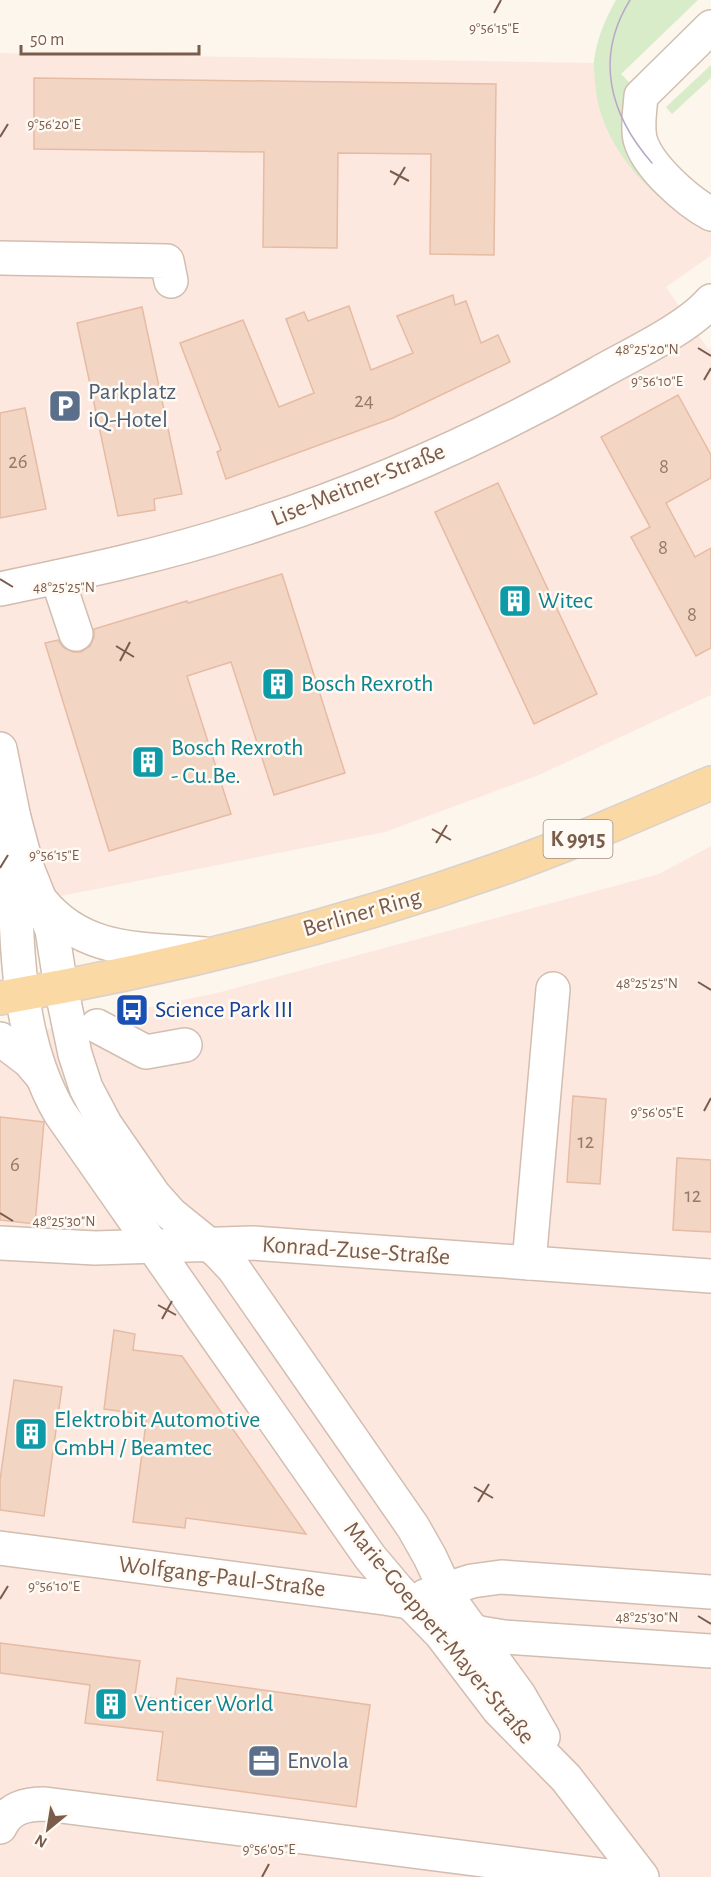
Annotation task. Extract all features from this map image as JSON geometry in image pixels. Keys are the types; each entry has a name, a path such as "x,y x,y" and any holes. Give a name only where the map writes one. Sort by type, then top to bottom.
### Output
{"main road":[{"name":"Berliner Ring","path":"12,996 209,955 321,926 443,889 547,852 711,783"}],"street":[{"path":"711,27 641,96 639,133 649,158 692,202 711,214"},
{"path":"665,176 686,193 711,207"},
{"path":"0,258 167,261 171,281"},
{"name":"Lise-Meitner-Straße","path":"0,589 153,555 241,530 369,484 434,457 522,414 705,311"},
{"path":"57,577 76,634"},
{"path":"0,749 14,818"},
{"name":"Marie-Goeppert-Mayer-Straße","path":"14,818 28,870 52,930 61,987 78,1064 99,1112 154,1195 176,1218 208,1243 234,1269 413,1527 445,1590 519,1695 566,1778"},
{"name":"Marie-Goeppert-Mayer-Straße","path":"14,818 19,953 12,996 30,1034 41,1075 53,1102 369,1557 455,1651 499,1710 566,1778 642,1877"},
{"path":"39,899 62,922 92,940 209,955"},
{"path":"529,1263 553,989"},
{"path":"97,1026 146,1052 184,1058"},
{"path":"0,1039 29,1061 41,1075"},
{"name":"Konrad-Zuse-Straße","path":"0,1243 95,1248 252,1243 711,1276"},
{"name":"Wolfgang-Paul-Straße","path":"0,1548 409,1602 471,1630 504,1637 711,1651"},
{"name":"Wolfgang-Paul-Straße","path":"409,1602 482,1579 501,1577 711,1592"},
{"path":"0,1827 5,1818 16,1808 45,1804 616,1877"}],"shaded area":[{"path":"0,53 594,63 596,93 622,155 659,197 680,214 711,233 709,257 666,287 708,349 711,348 711,695 539,775 385,832 0,908"},
{"path":"711,846 711,1877 0,1877 0,1039 221,992 659,874"}],"green space":[{"path":"616,0 698,0 621,74 632,85 633,104 711,222 711,233 690,221 651,190 619,152 607,130 599,107 594,63 602,29"},
{"path":"711,65 711,78 672,114 666,107"}],"building":[{"path":"34,78 496,84 494,255 430,254 431,154 338,153 337,248 263,247 264,152 34,149"},
{"path":"453,295 455,305 466,301 481,343 498,335 510,362 393,418 226,479 217,452 221,450 180,343 243,320 279,407 314,393 286,319 304,312 308,321 349,306 371,370 413,353 397,316"},
{"path":"142,307 182,494 154,499 155,510 118,516 77,323"},
{"path":"678,395 711,455 711,478 666,503 695,557 711,548 711,648 696,656 631,537 650,527 601,437"},
{"path":"25,408 46,509 0,518 0,413"},
{"name":"Witec","path":"498,483 597,694 534,724 435,512"},
{"name":"Bosch Rexroth - Cu.Be.","path":"282,574 345,773 274,795 231,662 187,676 231,814 109,851 45,643 58,640 64,648 73,652 81,652 90,646 94,637 94,629"},
{"path":"573,1096 606,1099 600,1184 567,1182"},
{"path":"0,1117 44,1122 35,1224 0,1220"},
{"path":"677,1158 711,1160 711,1232 673,1230"},
{"path":"114,1330 135,1334 133,1350 182,1356 306,1534 186,1518 185,1528 133,1522 147,1415 104,1409"},
{"name":"Elektrobit Automotive GmbH / Beamtec","path":"14,1380 62,1387 44,1516 0,1510 0,1480"},
{"path":"0,1643 140,1661 135,1695 174,1702 177,1678 370,1705 356,1807 157,1780 163,1732 85,1723 90,1685 0,1673"}],"tram line":[{"path":"630,0 612,43 610,64 612,85 617,106 626,125 652,163"}],"place":[{"name":"Parkplatz iQ-Hotel","path":"65,406"},
{"name":"Witec","path":"515,601"},
{"name":"Bosch Rexroth","path":"278,684"},
{"name":"Bosch Rexroth - Cu.Be.","path":"148,762"},
{"name":"Science Park III","path":"132,1010"},
{"name":"Elektrobit Automotive GmbH / Beamtec","path":"31,1434"},
{"name":"Venticer World","path":"111,1704"},
{"name":"Envola","path":"264,1761"}]}
